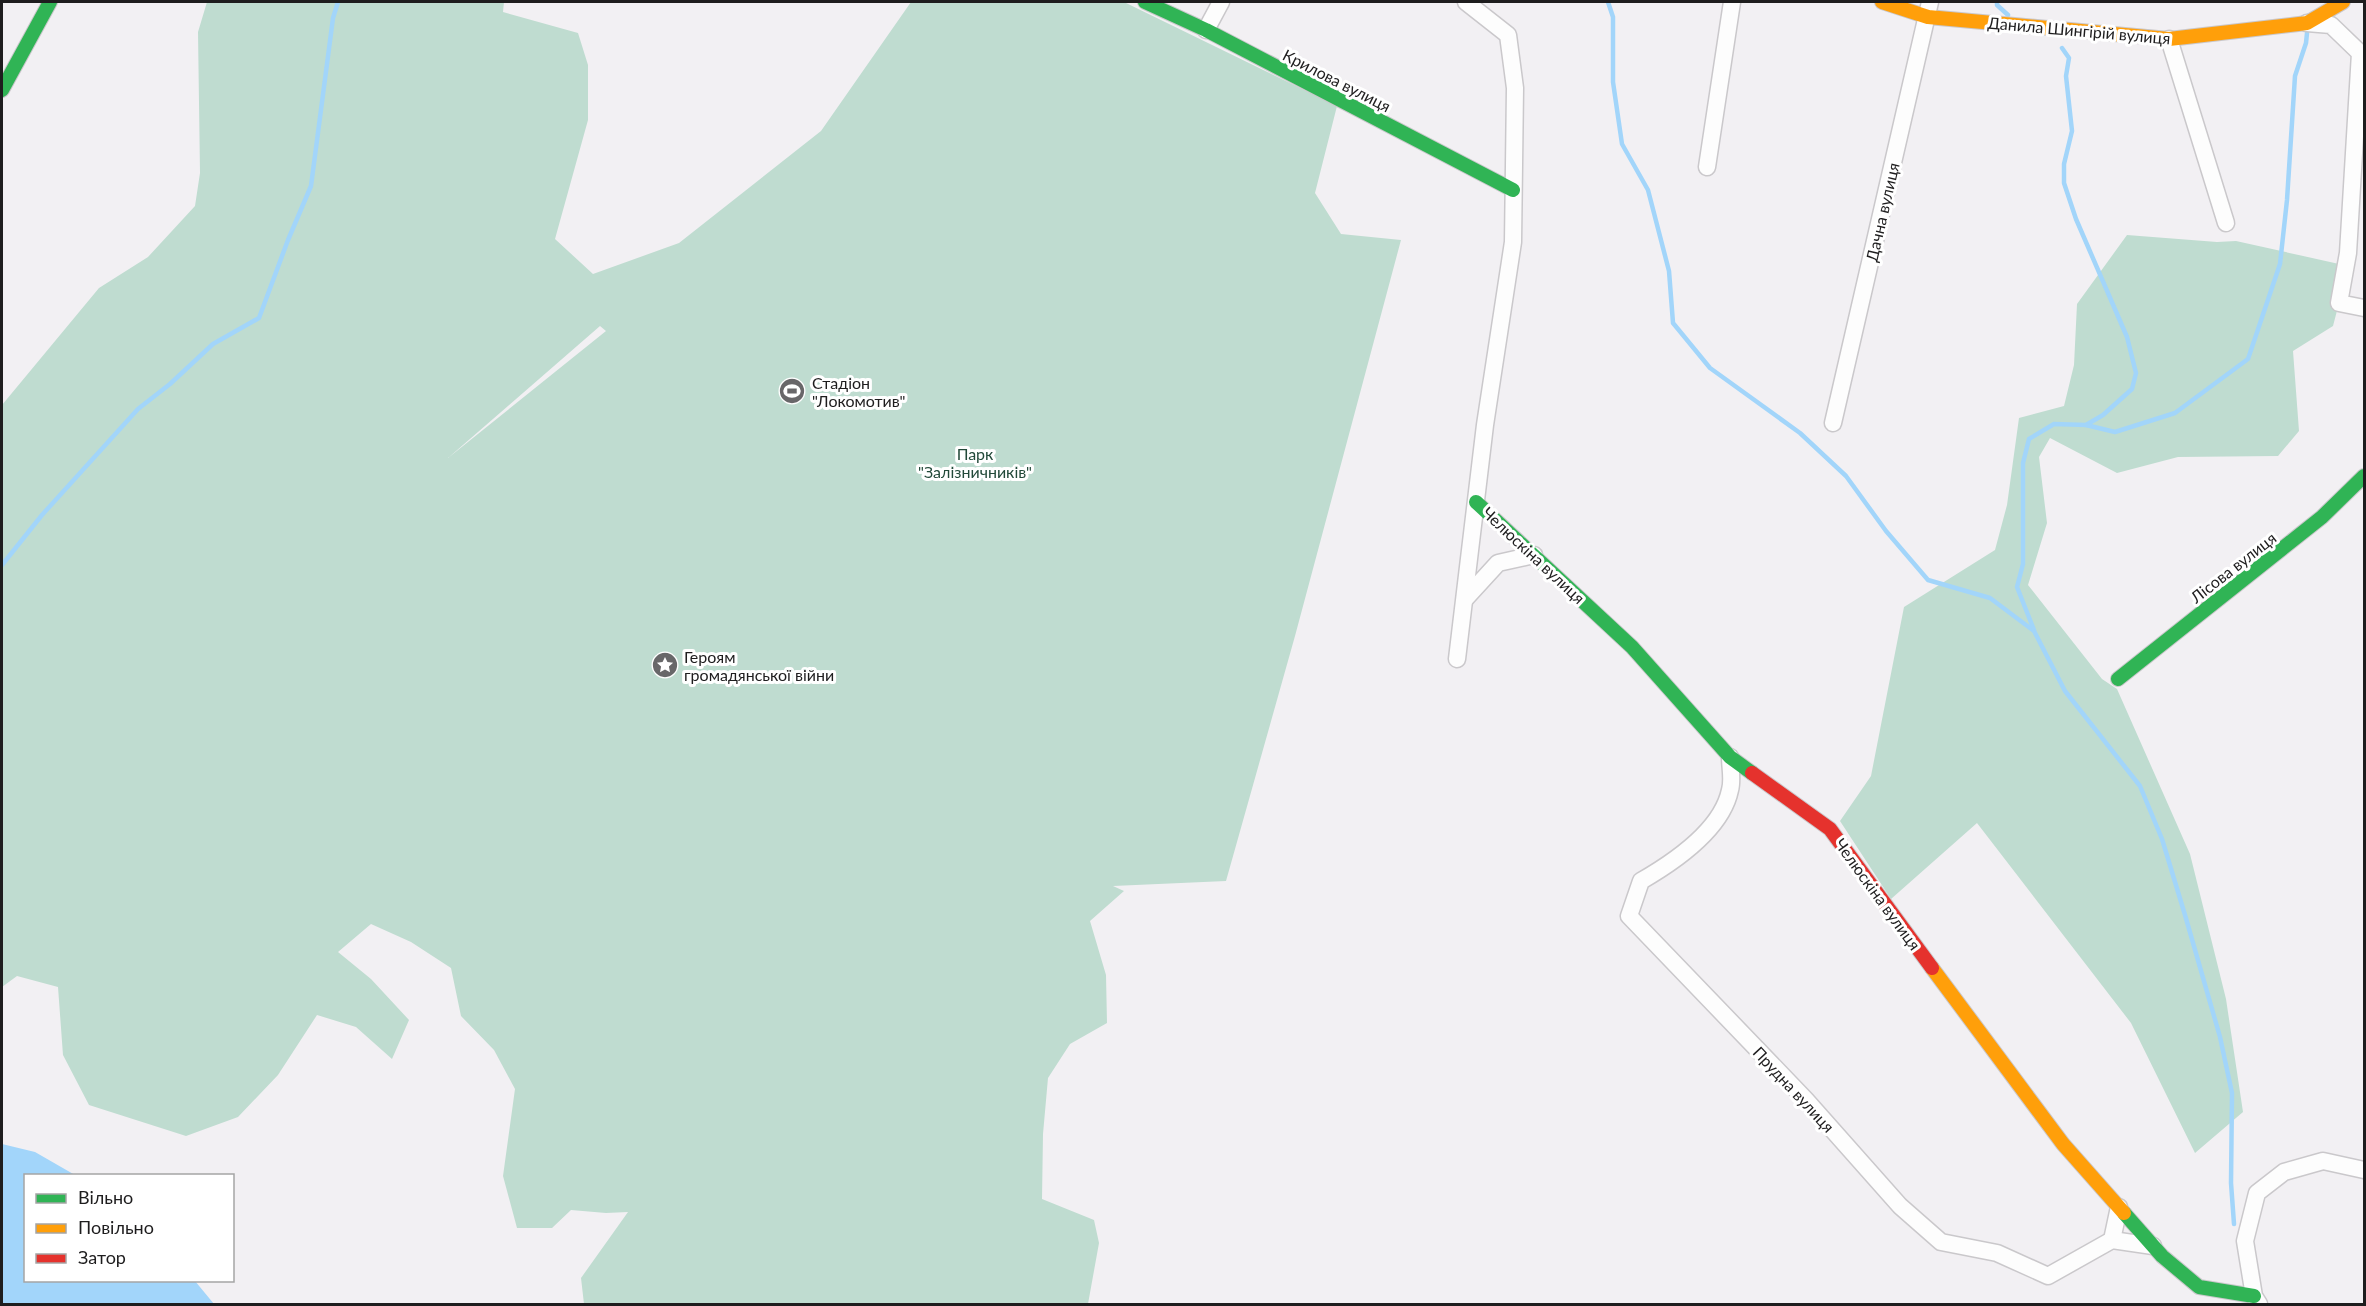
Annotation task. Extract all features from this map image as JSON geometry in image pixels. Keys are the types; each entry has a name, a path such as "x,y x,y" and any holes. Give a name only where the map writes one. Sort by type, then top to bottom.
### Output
{"street":[{"path":"2,90 50,2"},
{"name":"Крилова вулиця","path":"1144,2 1206,30 1513,190"},
{"path":"1206,30 1221,2"},
{"name":"Челюскіна вулиця","path":"1457,659 1485,425 1513,242 1515,88 1508,35 1466,2"},
{"path":"1707,167 1732,2"},
{"name":"Данила Шингірій вулиця","path":"1882,2 1929,10 2169,39 2307,23 2343,2"},
{"name":"Дачна вулиця","path":"1833,423 1929,10"},
{"path":"2307,23 2331,25 2360,53 2348,253 2339,303 2364,308"},
{"path":"2169,39 2226,223"},
{"name":"Лісова вулиця","path":"2118,679 2322,517 2364,476"},
{"name":"Челюскіна вулиця","path":"1476,502 1632,647 1730,757 1830,829 2063,1144 2153,1246 2199,1287 2257,1300"},
{"path":"1464,599 1498,563 1534,555"},
{"name":"Прудна вулиця","path":"1730,757 1731,789 1716,820 1671,864 1641,881 1629,916 1806,1100 1900,1206 1941,1242 1997,1253 2048,1276 2112,1240"},
{"path":"2257,1300 2245,1241 2257,1193 2284,1172 2323,1161 2364,1170"},
{"path":"2119,1208 2112,1240 2153,1246"}],"green space":[{"name":"Парк \"Залізничників\"","path":"207,2 504,2 503,12 578,33 588,65 588,120 555,239 593,274 679,243 821,131 911,2 1124,2 1337,106 1315,193 1341,234 1401,240 1295,636 1226,881 1113,886 1124,891 1090,921 1106,975 1107,1023 1070,1044 1048,1078 1043,1134 1042,1199 1094,1220 1099,1243 1088,1304 584,1304 581,1278 628,1212 571,1210 552,1228 517,1228 503,1176 515,1089 494,1050 461,1016 451,968 411,942 371,924 338,952 371,979 409,1020 392,1059 356,1027 317,1015 278,1075 238,1117 186,1136 89,1105 63,1055 58,987 17,976 2,987 2,405 99,288 148,257 195,206 200,173 198,32","holes":["600,326 606,331 448,458"]},
{"path":"2127,235 2217,242 2236,241 2339,264 2339,303 2333,326 2293,351 2299,431 2278,456 2178,457 2117,473 2050,438 2039,457 2047,523 2028,585 2102,679 2117,689 2190,854 2226,999 2243,1112 2195,1153 2131,1023 1977,823 1891,899 1840,821 1871,776 1904,607 1995,550 2007,505 2019,418 2064,406 2074,365 2077,304"}],"water":[{"path":"2,1144 35,1152 73,1174 24,1174 24,1282 196,1282 214,1304 2,1304"}],"waterway":[{"path":"2,565 42,515 138,409 170,384 213,344 259,318 311,186 333,18 338,2"},
{"path":"1608,2 1613,17 1613,82 1622,144 1648,190 1669,271 1673,323 1710,368 1800,433 1846,476 1886,531 1928,580 1990,598 2034,631 2065,691 2140,786 2162,839 2220,1037 2232,1093 2231,1183 2234,1224"},
{"path":"1997,2 1997,5 2008,15"},
{"path":"2034,630 2017,587 2023,564 2023,463 2029,439 2054,424 2086,425 2115,432 2175,413 2248,359 2280,264 2287,200 2295,76 2307,33"},
{"path":"2062,48 2069,58 2066,76 2072,131 2064,164 2064,183 2076,219 2127,337 2136,373 2132,389 2103,415 2086,425"}],"traffic: fast":[{"path":"2,90 50,2"},
{"path":"1145,2 1206,30 1513,190"},
{"path":"2118,679 2322,517 2364,476"},
{"path":"1476,502 1632,647 1730,757 1752,773"},
{"path":"2124,1213 2162,1256 2199,1287 2254,1296"}],"traffic: slow":[{"path":"1882,2 1928,17 2169,39 2307,23 2343,2"},
{"path":"1932,968 2063,1144 2124,1213"}],"traffic: jam":[{"path":"1752,773 1830,829 1932,968"}],"place":[{"name":"Стадіон \"Локомотив\"","path":"792,391"},
{"name":"Героям громадянської війни","path":"665,665"}]}
